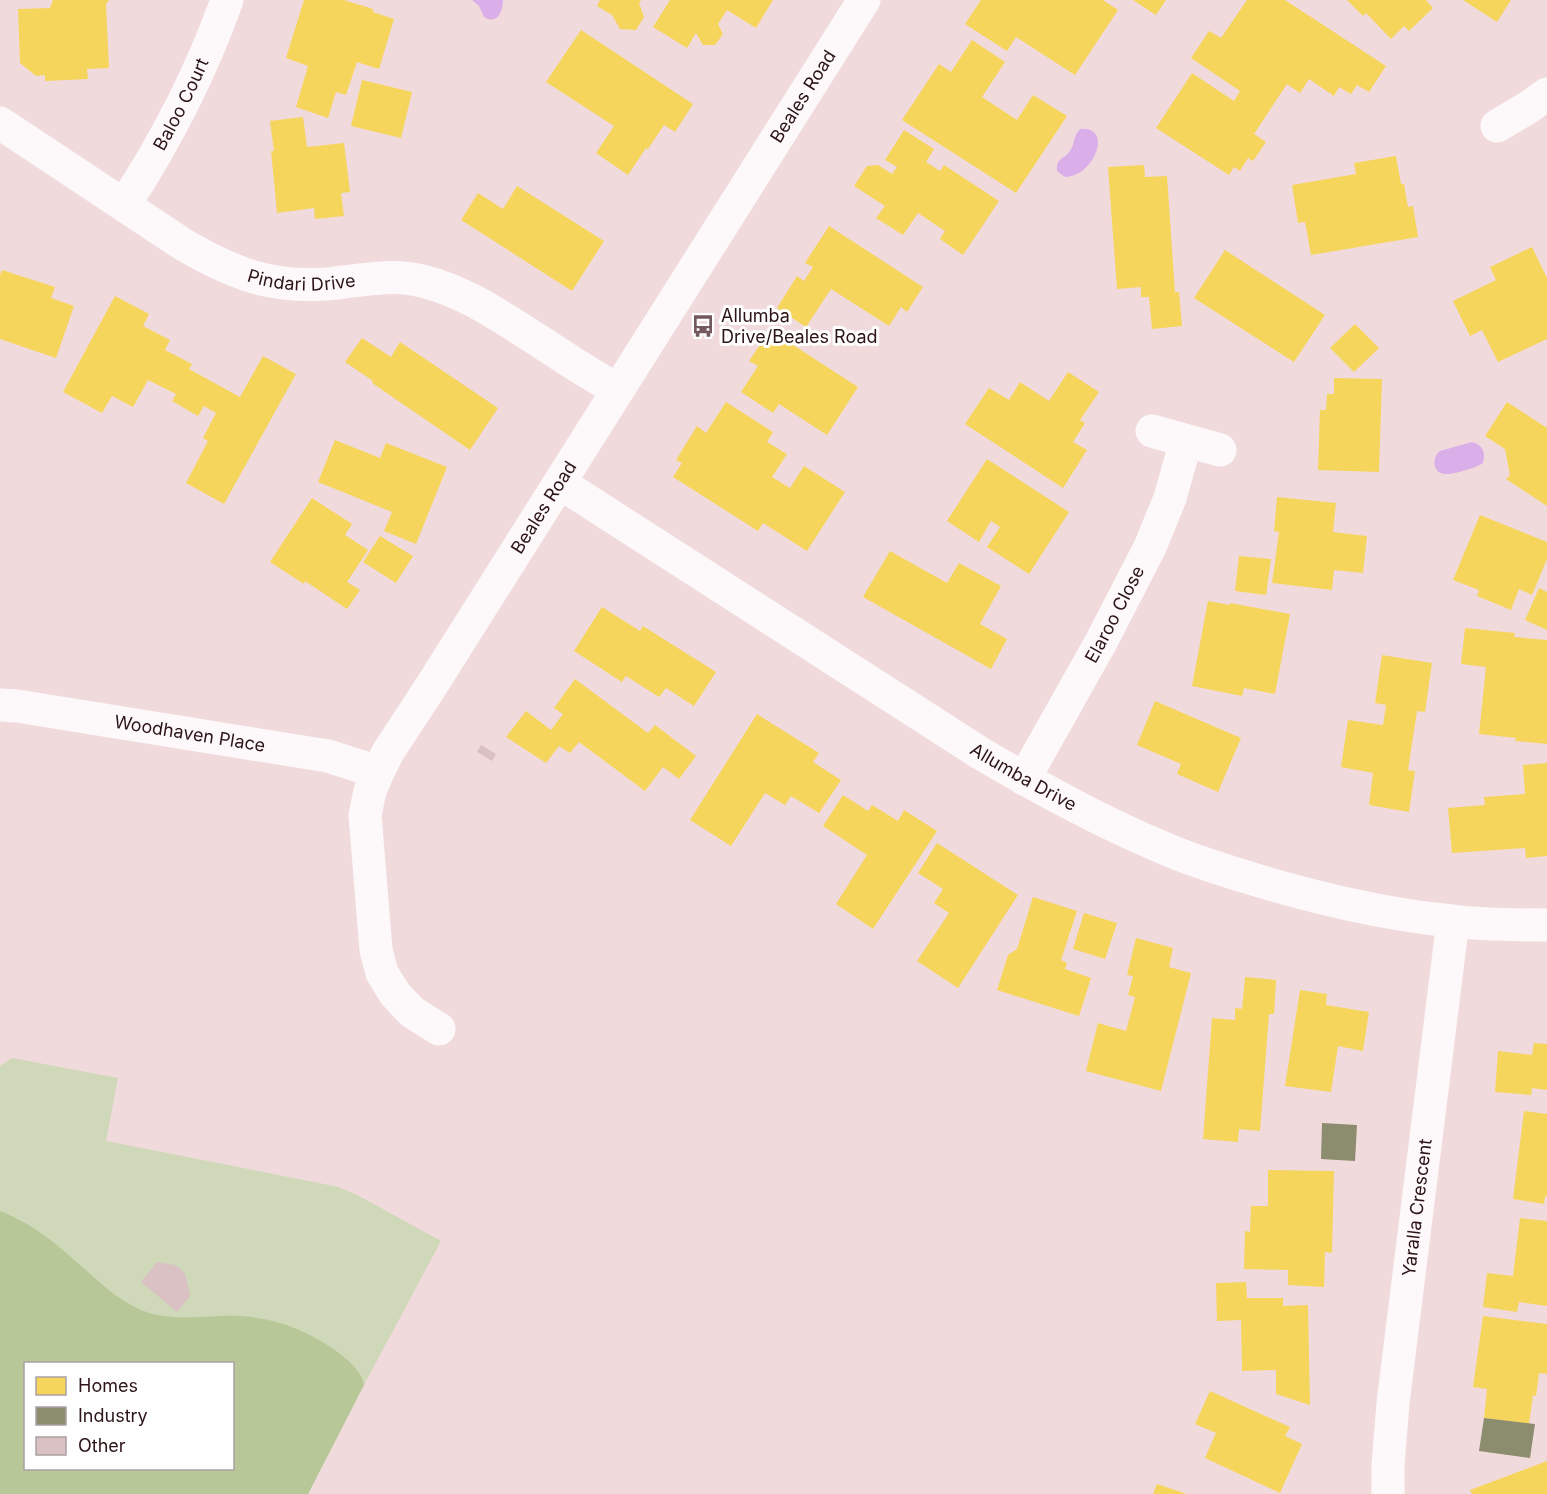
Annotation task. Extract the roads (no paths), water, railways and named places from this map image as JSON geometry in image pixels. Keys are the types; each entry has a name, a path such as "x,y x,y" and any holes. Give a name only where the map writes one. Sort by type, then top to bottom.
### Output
{"street":[{"name":"Baloo Court","path":"124,205 145,174 187,98 227,0"},
{"name":"Beales Road","path":"439,1029 412,1012 395,994 382,973 376,950 365,814 370,791 388,752 864,0"},
{"path":"1497,126 1547,94"},
{"name":"Pindari Drive","path":"0,123 213,262 242,274 271,282 301,285 329,284 368,278 393,278 420,280 449,289 502,317 617,390"},
{"path":"1152,431 1220,450"},
{"name":"Elaroo Close","path":"1024,779 1101,642 1142,563 1170,498 1186,441"},
{"name":"Allumba Drive","path":"560,483 1024,779 1122,830 1214,867 1318,897 1378,910 1453,921 1547,925"},
{"name":"Woodhaven Place","path":"0,705 328,756 378,772"},
{"name":"Yaralla Crescent","path":"1388,1494 1393,1402 1453,921"}],"place":[{"name":"Allumba Drive/Beales Road","path":"703,326"}]}
